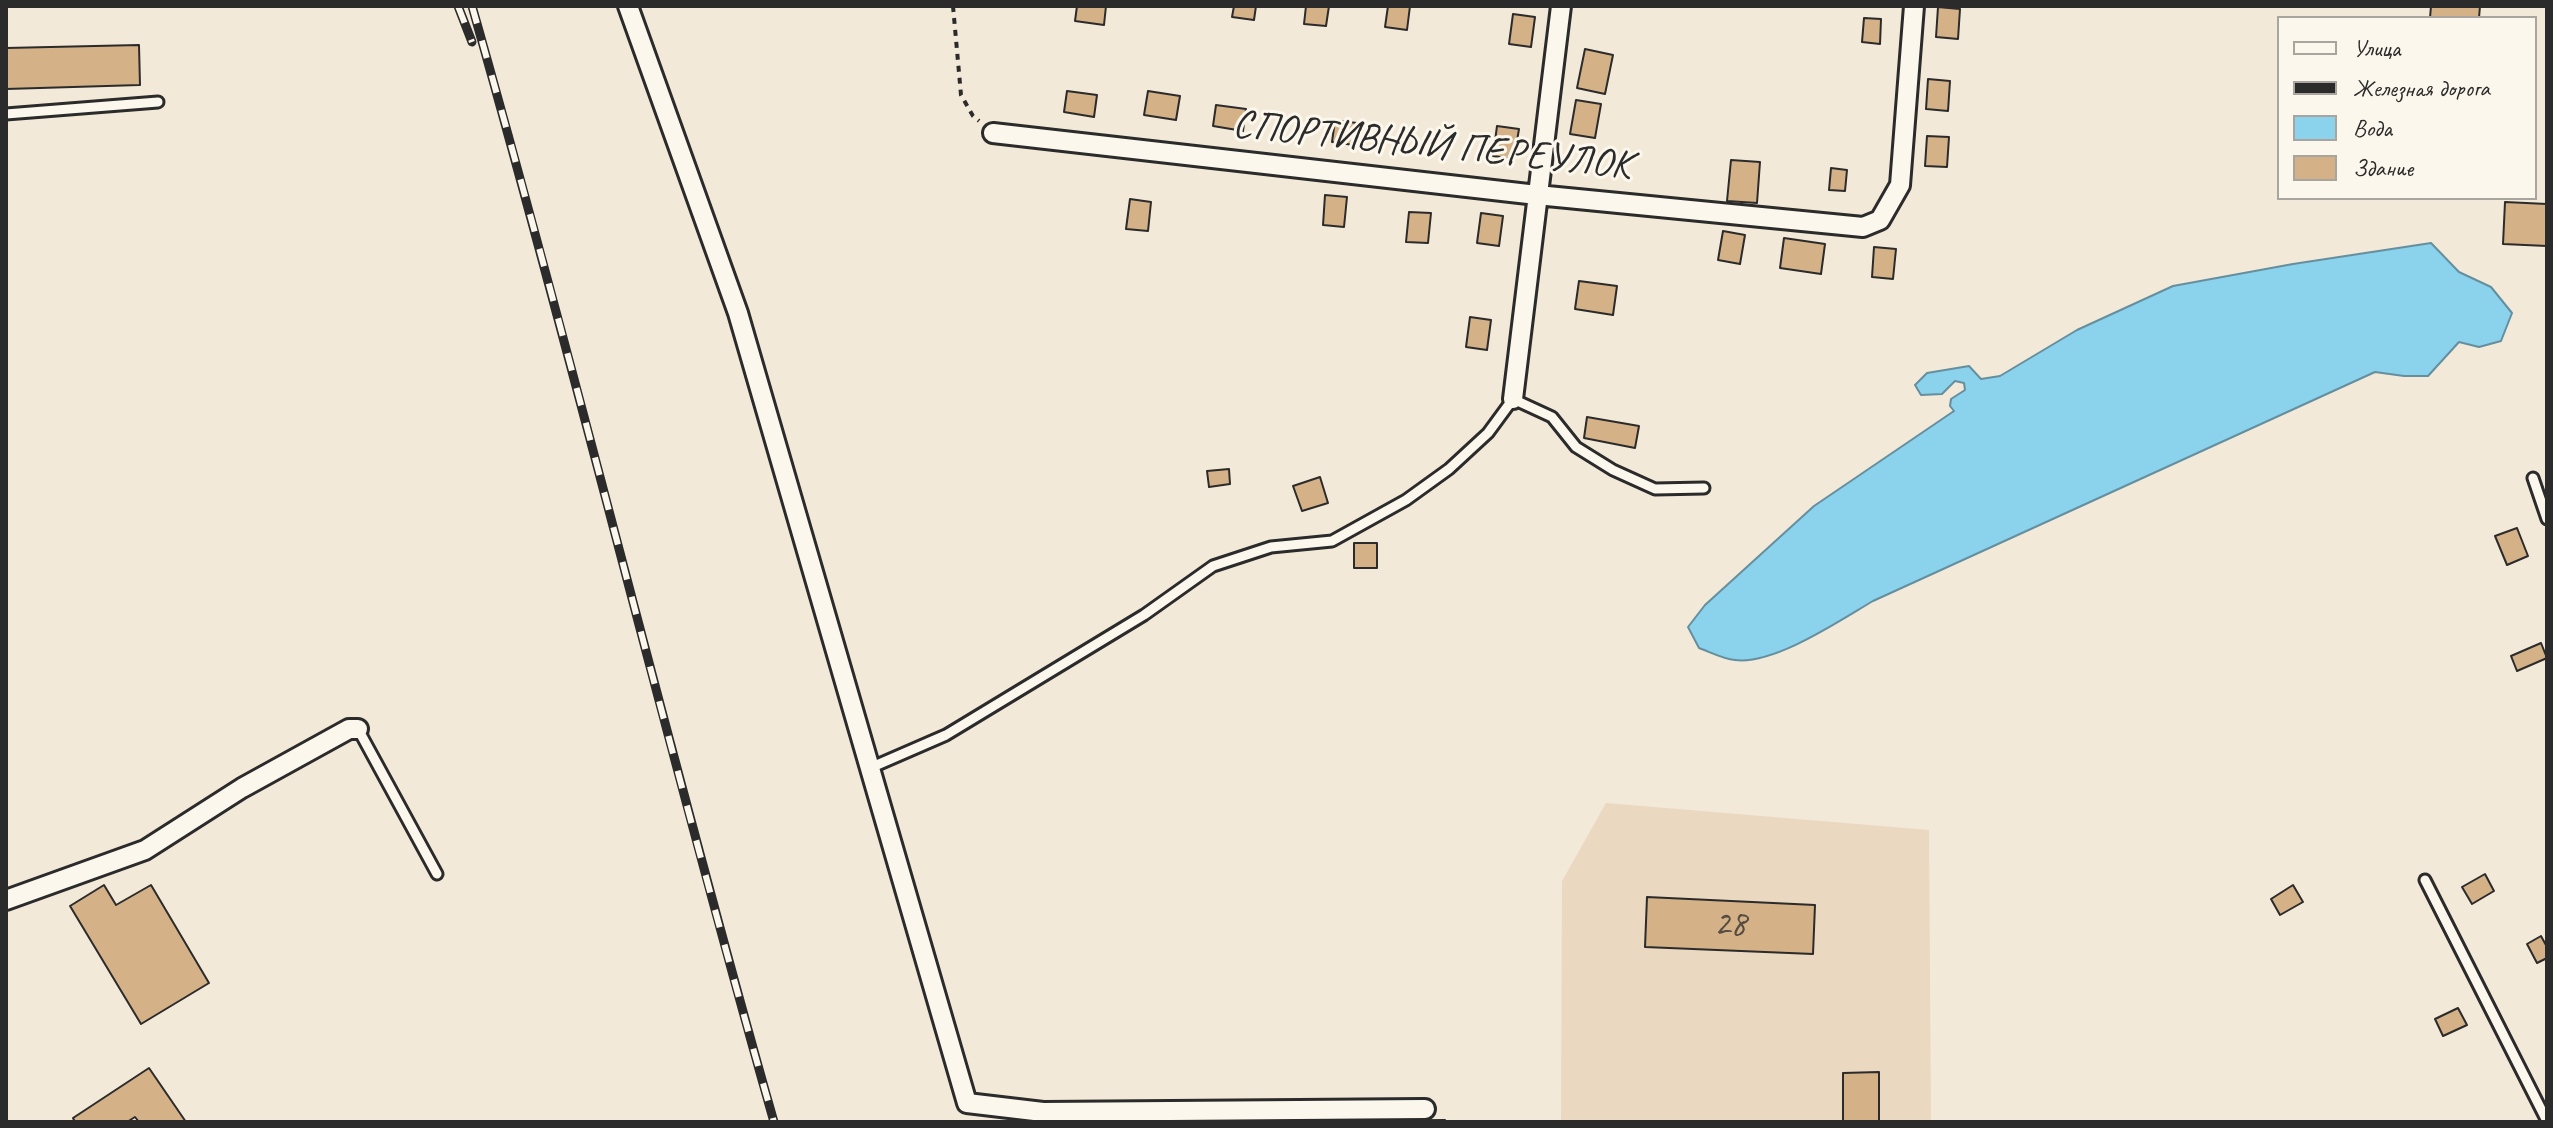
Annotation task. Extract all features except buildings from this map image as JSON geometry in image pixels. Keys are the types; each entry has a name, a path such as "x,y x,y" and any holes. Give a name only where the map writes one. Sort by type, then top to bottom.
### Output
{"street":[{"path":"628,6 738,313 973,1122"},
{"path":"1513,399 1561,6"},
{"name":"СПОРТИВНЫЙ ПЕРЕУЛОК","path":"993,133 1537,195 1863,227 1880,220 1900,185 1914,6"},
{"path":"6,900 145,850 242,788 349,729 358,729"},
{"path":"967,1103 1043,1112 1425,1109"}],"lane":[{"path":"6,114 158,102"},
{"path":"870,768 946,735 1144,615 1213,566 1271,547 1332,541 1406,500 1449,469 1488,433 1513,399 1552,417 1576,447 1613,470 1655,489 1704,488"},
{"path":"2533,478 2547,519"},
{"path":"358,729 437,874"},
{"path":"2425,880 2547,1121"}],"path":[{"path":"953,6 961,95 973,116 993,133"}],"shaded area":[{"path":"1606,803 1929,830 1931,1122 1561,1122 1562,881"}],"water":[{"path":"2431,243 2459,272 2491,287 2512,313 2501,341 2479,347 2459,342 2428,376 2375,372 1873,601 1787,649 1751,660 1735,660 1699,648 1688,627 1705,605 1814,506 1954,411 1950,406 1951,399 1965,390 1964,383 1955,381 1942,394 1921,395 1915,385 1927,373 1969,366 1981,379 2000,376 2077,330 2173,286"}],"railway":[{"path":"458,6 472,42"},
{"path":"472,6 774,1122"}]}
